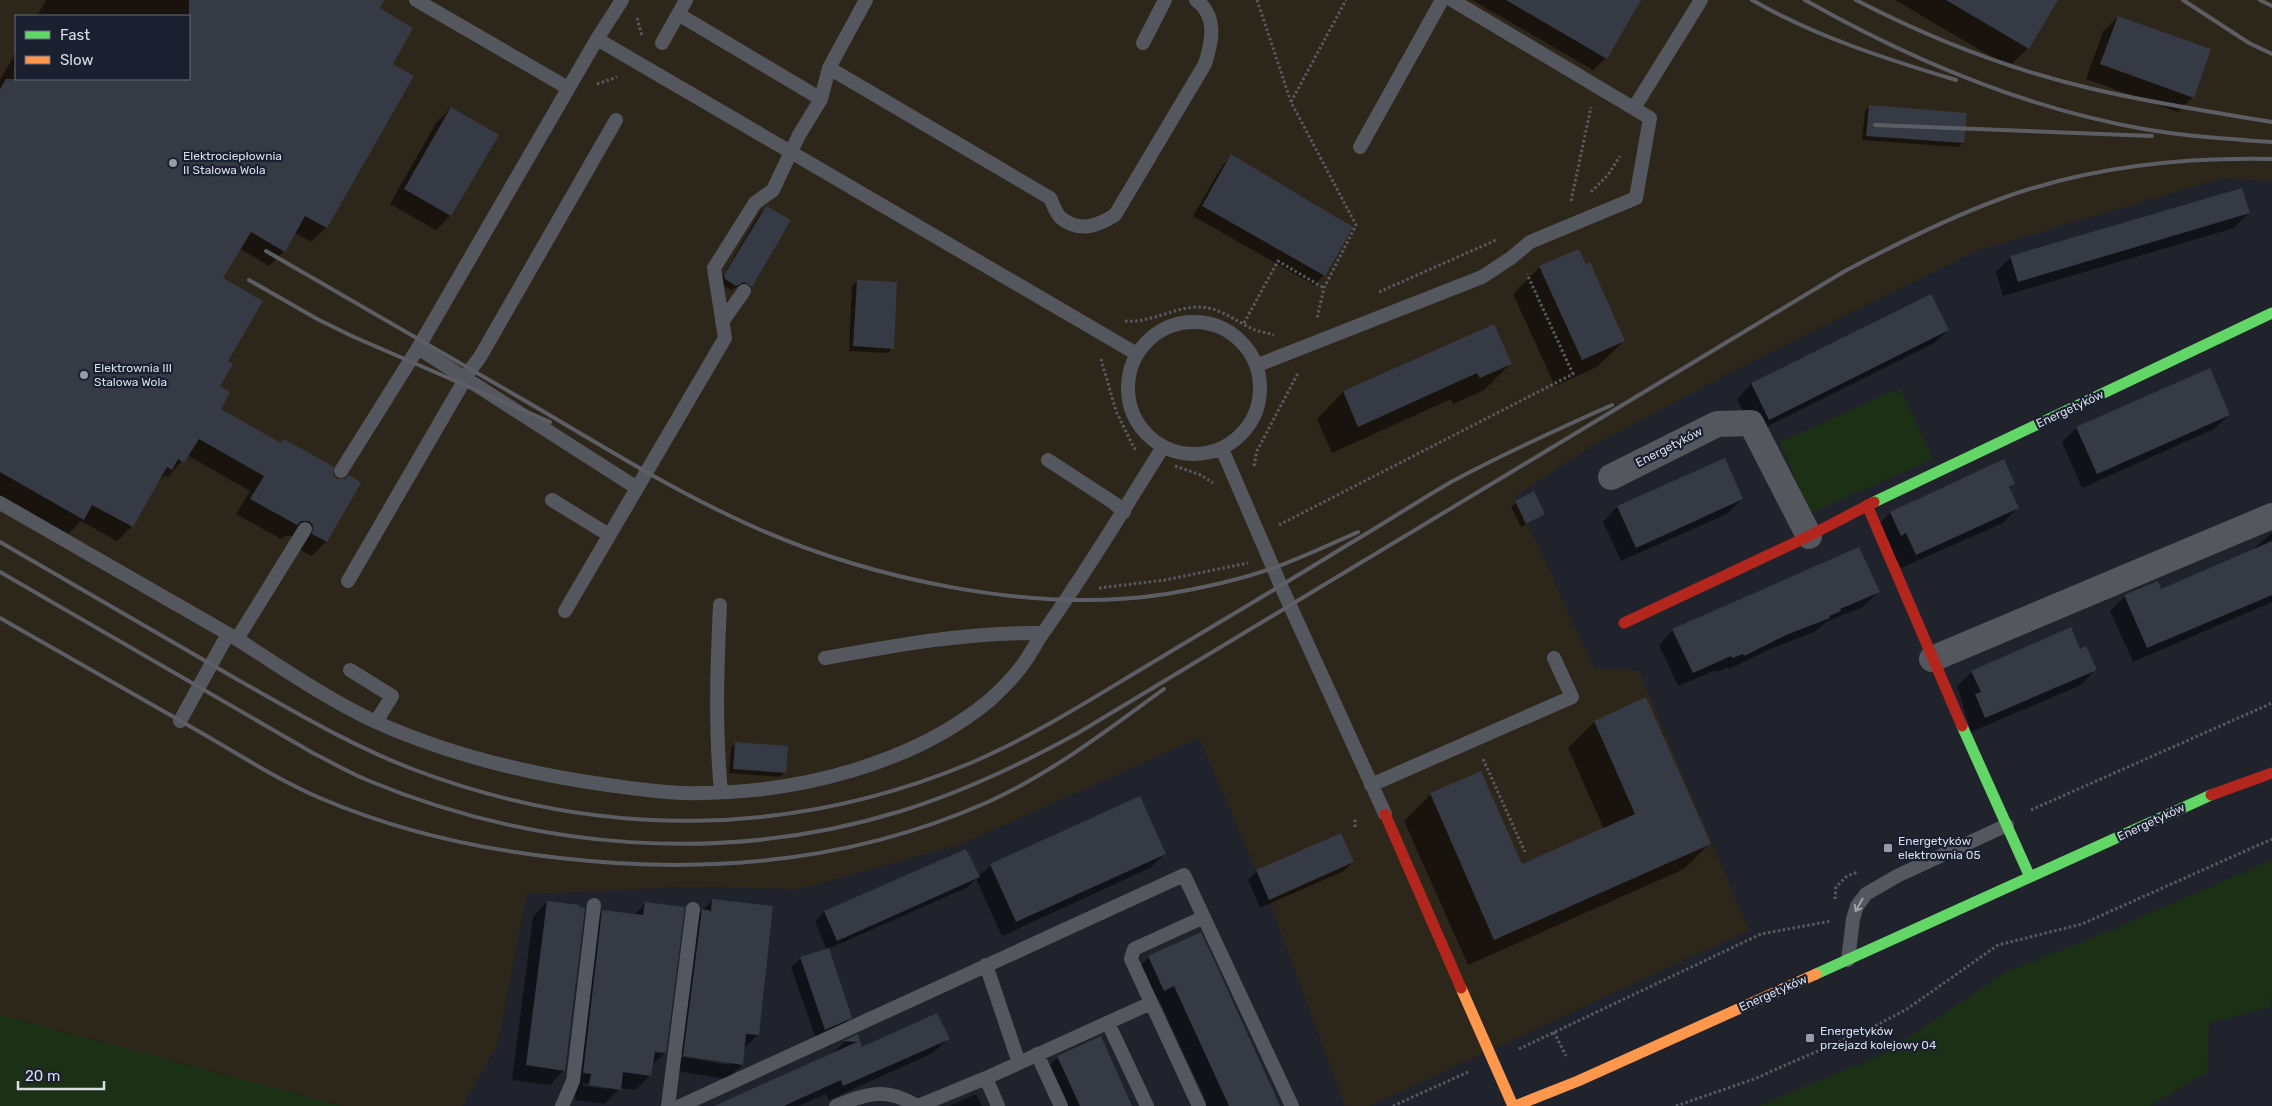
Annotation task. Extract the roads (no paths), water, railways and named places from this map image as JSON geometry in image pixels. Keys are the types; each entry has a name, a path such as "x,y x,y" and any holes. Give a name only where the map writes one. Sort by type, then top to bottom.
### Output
{"street":[{"name":"Energetyków","path":"1624,623 2272,313"},
{"name":"Energetyków","path":"1611,477 1717,424 1752,423 1809,536"},
{"path":"1867,506 1932,659 2030,878"},
{"path":"1932,659 2272,516"},
{"name":"Energetyków","path":"1514,1106 1578,1081 2030,878 2217,792 2272,760"},
{"name":"Energetyków","path":"2217,792 2272,773"},
{"path":"1385,814 1514,1106"}],"lane":[{"path":"416,0 570,86"},
{"path":"341,471 418,348 597,39 622,0"},
{"path":"662,43 686,0"},
{"path":"565,611 724,338 714,268 755,203 772,190 821,99 829,68 866,0"},
{"path":"1143,43 1165,0"},
{"path":"829,68 1050,198 1060,217 1080,228 1099,225 1115,215 1205,64 1213,42 1209,17 1203,5 1196,0"},
{"path":"1360,147 1442,0"},
{"path":"1258,365 1482,277 1530,242 1636,198 1650,118 1452,0"},
{"path":"1634,108 1701,0"},
{"path":"678,14 821,99"},
{"path":"597,39 1137,354"},
{"path":"348,581 465,379 480,357 616,120"},
{"path":"722,322 744,291"},
{"path":"1190,321 1212,323 1231,332 1247,347 1258,365 1262,385 1259,405 1251,423 1239,438 1222,449 1207,454 1159,453 1132,413 1128,398 1128,383 1137,354 1151,337 1169,326 1190,321"},
{"path":"418,348 637,488"},
{"path":"1222,449 1385,814"},
{"path":"0,503 233,637 336,701 376,722 468,755 541,773 641,790 702,793 806,782 853,770 907,750 952,729 991,698 1023,665 1042,633 1074,589 1124,512 1159,453"},
{"path":"1048,460 1114,503 1124,512"},
{"path":"552,500 609,535"},
{"path":"180,721 305,529"},
{"path":"720,605 716,745 721,792"},
{"path":"825,658 930,640 983,634 1042,633"},
{"path":"1371,785 1507,725 1546,714 1572,697 1554,658"},
{"path":"350,670 392,696 376,722"},
{"path":"1848,960 1853,919 1857,906 1866,894 1897,876 2007,825"},
{"path":"680,1106 1184,875 1292,1106"},
{"path":"562,1106 573,1081 594,905"},
{"path":"668,1106 692,909"},
{"path":"1199,1106 1131,959 1134,949 1204,917"},
{"path":"986,965 1019,1063"},
{"path":"836,1106 862,1095 887,1093 908,1100 918,1106 986,1078 1151,1003"},
{"path":"1108,1022 1147,1106"},
{"path":"1037,1054 1061,1106"},
{"path":"986,1078 998,1106"}],"railway":[{"path":"1752,0 1801,25 1852,46 1956,80"},
{"path":"1805,0 1886,43 1927,62 2012,95 2099,120 2144,129 2246,140"},
{"path":"1856,0 1913,28 1972,52 2032,73 2137,99 2272,122"},
{"path":"2183,0 2249,43 2272,54"},
{"path":"2260,0 2272,6"},
{"path":"1875,125 2152,136"},
{"path":"2240,140 2272,142"},
{"path":"0,572 313,753 367,780 431,804 496,822 563,835 630,842 697,844 765,839 832,829 898,812 945,796 1012,767 1078,733 1845,271 1921,232 2000,199 2066,179 2134,166 2168,162 2272,159"},
{"path":"266,251 634,465 715,509 790,542 841,560 895,575 950,587 1005,595 1060,599 1114,599 1166,594 1235,580 1286,563 1358,532"},
{"path":"249,280 319,320 354,337 550,422"},
{"path":"0,542 304,717 370,751 415,770 484,793 554,809 624,818 694,821 765,817 835,805 904,787 973,762 997,751 1091,699 1451,482 1531,442 1612,405"},
{"path":"0,618 272,774 304,791 349,810 408,829 468,844 529,854 615,863 669,865 724,864 778,859 832,851 885,838 937,822 1012,791 1079,750 1164,689"}],"place":[{"name":"Elektrociepłownia II Stalowa Wola","path":"173,163"},
{"name":"Elektrownia III Stalowa Wola","path":"84,375"},
{"name":"Energetyków elektrownia 05","path":"1888,848"},
{"name":"Energetyków przejazd kolejowy 04","path":"1810,1038"}]}
